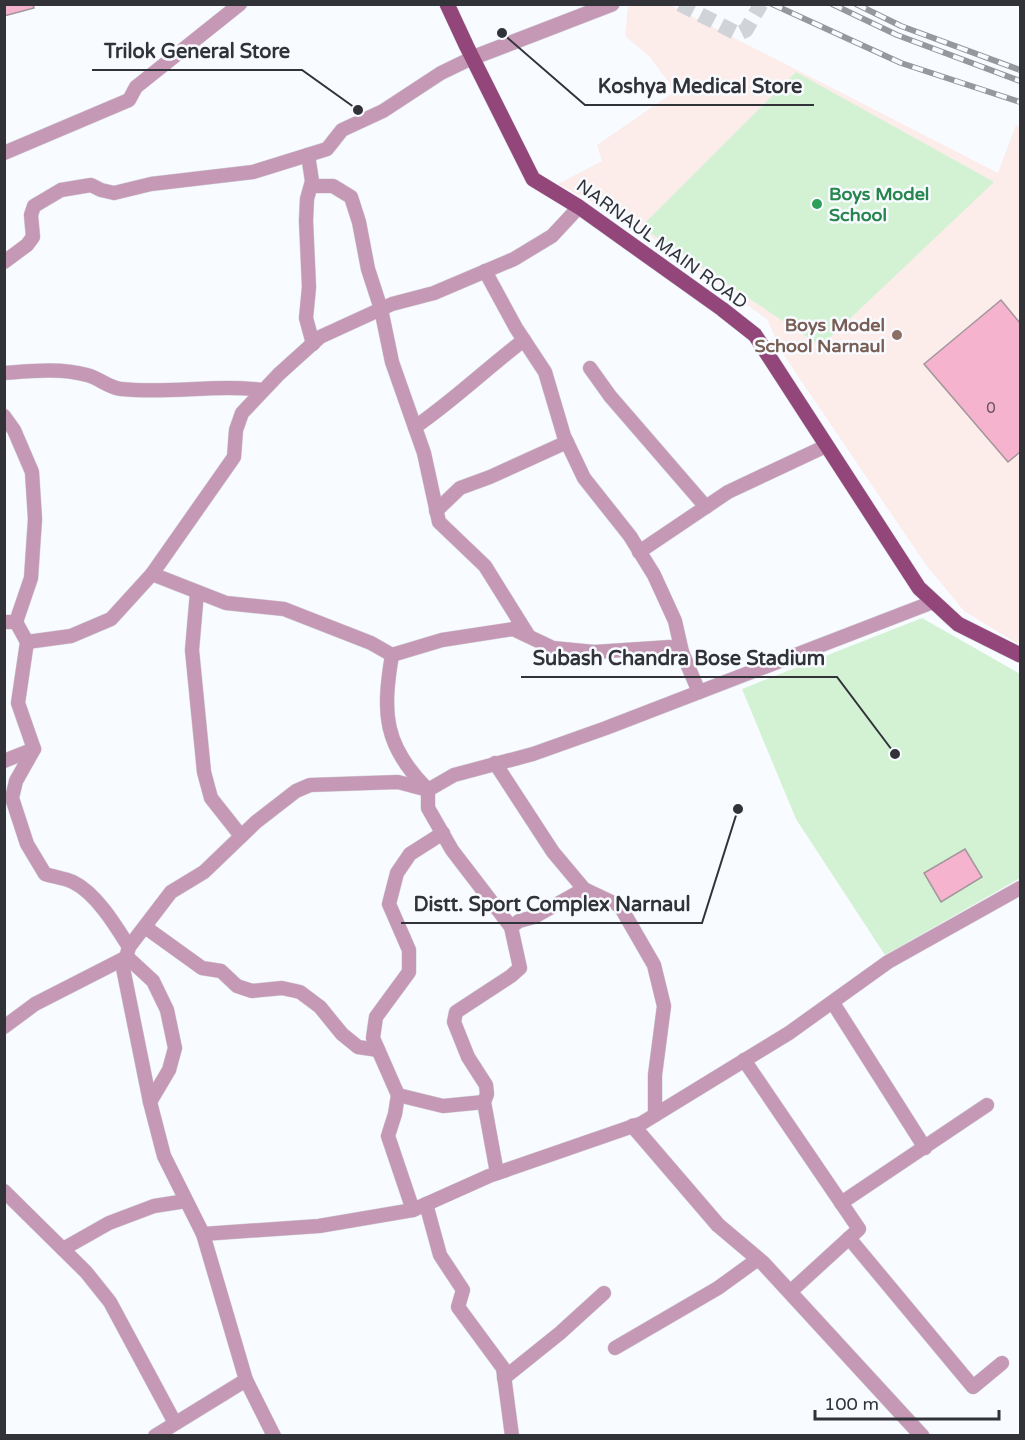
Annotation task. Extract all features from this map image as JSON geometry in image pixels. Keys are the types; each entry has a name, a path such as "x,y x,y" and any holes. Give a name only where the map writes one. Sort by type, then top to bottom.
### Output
{"main road":[{"name":"NARNAUL MAIN ROAD","path":"447,4 533,178 579,207 755,335 919,588 958,624 1020,656"}],"street":[{"path":"4,153 129,100 136,87 240,4"},
{"path":"4,262 27,245 33,237 31,215 34,206 61,190 91,185 114,193 151,184 253,172 327,149 342,130 383,111 441,74 472,58 611,5"},
{"path":"308,155 312,182 307,199 306,221 309,287 306,318 313,344"},
{"path":"311,186 333,186 351,197 359,222 368,269 381,309 392,362 424,453 439,522 485,566 528,635"},
{"path":"27,642 71,636 111,619 152,574 234,457 236,430 242,413 263,390 320,338 392,304 434,293 514,259 552,236 579,207"},
{"path":"485,271 545,372 567,442 584,478 630,536 654,575 675,621 682,652 699,692"},
{"path":"415,428 444,407 524,340"},
{"path":"590,368 610,396 706,507"},
{"path":"4,373 52,370 88,375 117,389 129,390 238,387 263,390"},
{"path":"4,416 14,430 32,472 35,519 31,578 10,622 27,642 18,703 34,749 16,781 12,798 27,844 45,874 73,882 114,921 128,952 153,981 167,1010 175,1048 169,1071 150,1102"},
{"path":"436,511 460,488 567,442"},
{"path":"639,552 728,492 826,446"},
{"path":"152,574 226,603 285,609 371,643 392,655 442,640 513,629 553,648 594,652 670,647 682,652"},
{"path":"197,592 192,650 204,771 211,798 242,836"},
{"path":"274,1436 246,1380 203,1234 164,1156 150,1102 123,968 128,952 171,892 204,872 256,822 297,791 310,785 398,782 428,790 454,775 533,754 606,728 933,602"},
{"path":"392,655 387,684 387,720 395,746 411,773 428,790 428,808 452,849 511,927 520,968 512,976 456,1012 454,1022 468,1057 486,1085 488,1094 484,1102 498,1173"},
{"path":"4,761 34,749"},
{"path":"495,763 553,852 584,889 620,906 654,966 664,1006 656,1075 655,1115"},
{"path":"413,1210 388,1136 396,1114 398,1095 373,1038 376,1017 409,972 409,950 389,904 397,873 410,854 442,833"},
{"path":"203,1234 319,1226 413,1210 498,1173 633,1126 655,1115 833,1003 888,962 1020,888"},
{"path":"511,927 584,889"},
{"path":"145,927 202,968 220,971 237,986 252,991 282,988 300,992 320,1007 342,1034 358,1047 378,1050"},
{"path":"4,1028 35,1004 128,952"},
{"path":"833,1003 925,1148"},
{"path":"744,1060 859,1229 790,1292"},
{"path":"398,1095 443,1107 484,1102"},
{"path":"841,1203 987,1105"},
{"path":"633,1126 718,1225 758,1259 790,1292 922,1436"},
{"path":"4,1191 86,1272 110,1302 175,1423"},
{"path":"63,1249 109,1223 154,1206 186,1201"},
{"path":"426,1204 440,1255 463,1290 458,1307 503,1368 512,1436"},
{"path":"849,1238 973,1387 1002,1363"},
{"path":"615,1348 718,1288 758,1259"},
{"path":"504,1378 560,1333 604,1293"},
{"path":"155,1436 246,1380"}],"shaded area":[{"name":"Boys Model School Narnaul","path":"670,5 998,173 1016,125 1020,127 1020,640 1018,644 964,611 926,565 781,351 767,319 634,225 558,184 602,161 597,145 671,94 670,84 650,57 625,36 628,6"}],"green space":[{"name":"Boys Model School","path":"796,72 994,182 821,346 641,227"},
{"path":"922,618 1020,674 1020,878 885,955 796,819 742,689"}],"building":[{"path":"4,4 33,4 34,8 4,16"},
{"path":"1001,300 1020,323 1020,452 1008,462 924,364"},
{"path":"965,849 982,877 941,902 924,873"}],"tunnel":[{"path":"680,4 738,34 746,30 761,4"}],"railway":[{"path":"772,4 901,63 1020,102"},
{"path":"832,4 897,35 1020,81"},
{"path":"856,4 901,26 1020,70"}],"place":[{"name":"Koshya Medical Store","path":"502,33"},
{"name":"Trilok General Store","path":"358,110"},
{"name":"Boys Model School","path":"817,204"},
{"name":"Boys Model School Narnaul","path":"897,335"},
{"name":"Subash Chandra Bose Stadium","path":"895,754"},
{"name":"Distt. Sport Complex Narnaul","path":"738,809"}]}
